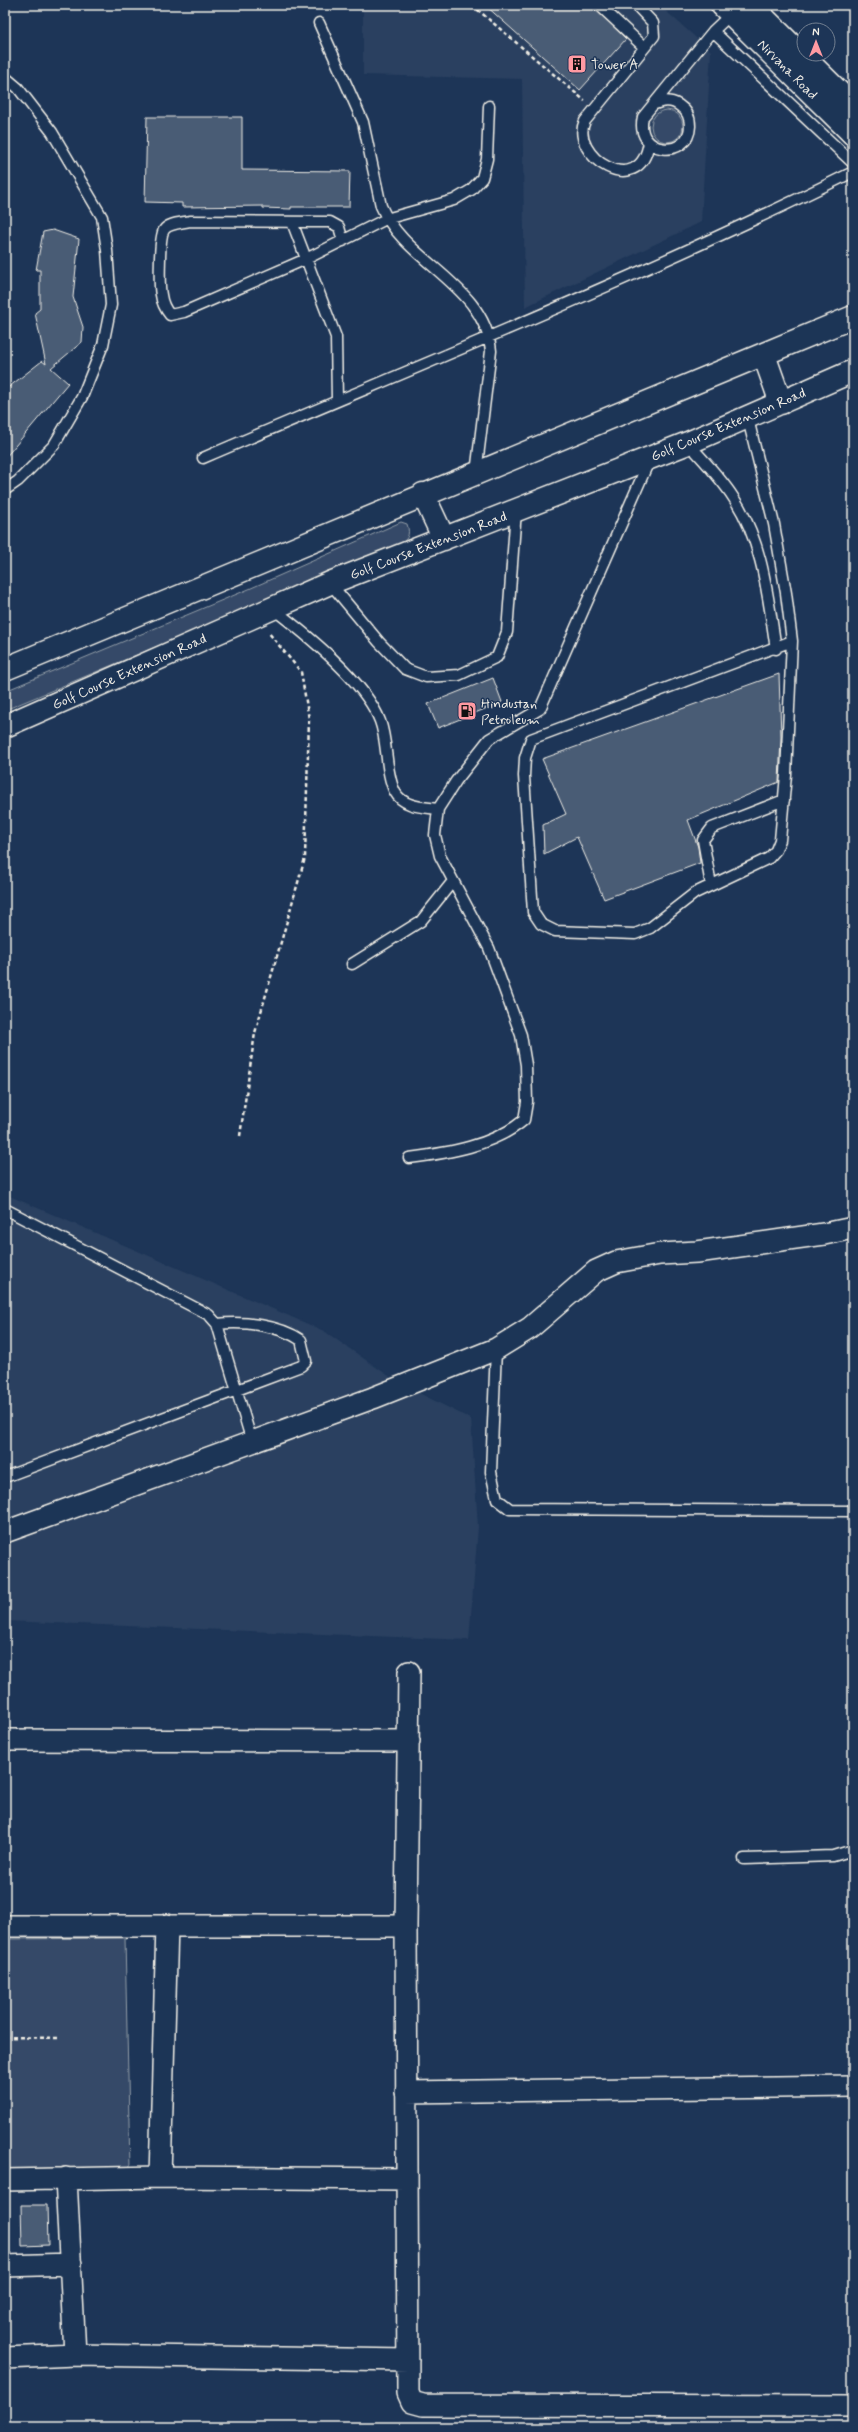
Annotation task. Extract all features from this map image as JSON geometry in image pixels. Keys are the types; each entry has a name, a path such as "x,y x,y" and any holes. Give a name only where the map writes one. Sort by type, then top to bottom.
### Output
{"main road":[{"name":"Nirvana Road","path":"735,8 853,106"},
{"name":"Nirvana Road","path":"735,8 853,134"},
{"path":"5,670 423,494 853,317"},
{"path":"764,354 781,403"},
{"name":"Golf Course Extension Road","path":"5,726 330,583 688,443 747,415 781,403 852,372"},
{"path":"423,494 444,539"}],"street":[{"path":"5,1532 421,1380 496,1349 530,1328 596,1271 616,1262 660,1254 697,1252 824,1234 853,1228"},
{"path":"409,1672 406,1926 406,2179 408,2393 412,2402 423,2405 853,2406"},
{"path":"5,1740 409,1741"},
{"path":"160,2177 167,1925"},
{"path":"5,1926 406,1926"},
{"path":"406,2092 853,2086"},
{"path":"5,2180 160,2177 406,2179"},
{"path":"66,2178 75,2355"},
{"path":"5,2266 71,2264"},
{"path":"5,2358 75,2355 408,2360"}],"lane":[{"path":"599,5 644,47"},
{"path":"636,5 653,22 655,28 654,36 583,126 582,139 590,152 606,166 620,171 634,169 647,155 649,142"},
{"path":"655,104 667,101 679,105 689,118 689,131 683,142 672,148 660,148 649,142 644,134 642,121 645,113 655,104 713,31 735,8"},
{"path":"319,23 358,105 381,206 386,219 410,246 458,287 470,303 490,336 491,351 476,473"},
{"path":"713,31 853,163"},
{"path":"5,77 18,88 52,132 102,217 107,250 111,305 103,345 82,397 54,445 18,481 5,490"},
{"path":"343,241 339,227 330,222 190,221 168,226 163,231 161,242 160,294 164,307 170,315 184,312 306,260 386,219 454,200 471,190 482,178 487,159 489,106"},
{"path":"203,458 490,336 785,206 853,172"},
{"path":"292,222 336,337 337,401"},
{"path":"747,415 774,524 786,593 792,641 784,800 780,840 769,858 694,893 650,928 635,934 555,931 541,924 533,912 524,776 531,739 776,649 792,641"},
{"path":"688,443 733,498 745,520 764,572 776,649"},
{"path":"409,1158 468,1147 512,1130 524,1120 527,1102 526,1065 522,1035 489,948 440,856 435,835 438,809 456,781 489,739 540,709 650,457"},
{"path":"330,583 379,642 405,669 426,677 459,675 496,656 506,632 516,510"},
{"path":"263,612 306,635 347,675 370,701 380,722 395,793 405,804 438,809"},
{"path":"711,885 703,840 712,828 784,800"},
{"path":"352,964 421,921 453,881"},
{"path":"5,1209 209,1315 217,1324 252,1442"},
{"path":"5,1477 238,1391 301,1366 306,1361 302,1340 290,1333 264,1327 232,1323 217,1324"},
{"path":"496,1349 491,1472 497,1499 510,1509 853,1511"},
{"path":"744,1859 833,1856 853,1850"}],"path":[{"path":"452,5 454,7 456,5"},
{"path":"472,5 595,109"},
{"path":"240,1136 255,1033 305,858 309,719 301,672 263,612"},
{"path":"5,2037 59,2038"}],"shaded area":[{"path":"363,5 659,5 711,51 701,222 525,307 522,79 363,75"},
{"path":"664,110 670,110 680,117 683,126 682,132 676,139 670,142 664,142 654,135 651,129 651,123 658,113"},
{"path":"401,522 407,524 409,532 406,540 397,546 5,710 5,691 249,589"},
{"path":"5,1194 324,1331 399,1383 471,1419 478,1527 469,1640 5,1621"},
{"path":"125,1938 130,2169 5,2172 5,1939"}],"building":[{"name":"Tower A","path":"485,5 592,5 626,39 580,90"},
{"path":"147,117 242,117 242,170 350,171 349,207 291,207 291,209 263,208 263,206 182,207 182,203 145,202"},
{"path":"53,230 79,239 73,297 83,327 82,342 51,368 68,383 5,458 5,390 42,361 46,364 35,313 40,309 40,270 36,270 43,232"},
{"path":"779,674 781,737 779,782 688,820 698,847 700,863 604,899 577,837 544,854 543,825 566,814 542,759"},
{"path":"493,678 502,702 438,728 428,704"},
{"path":"21,2205 47,2205 48,2245 22,2246"}],"place":[{"name":"Tower A","path":"577,64"},
{"name":"Hindustan Petroleum","path":"467,711"}]}
